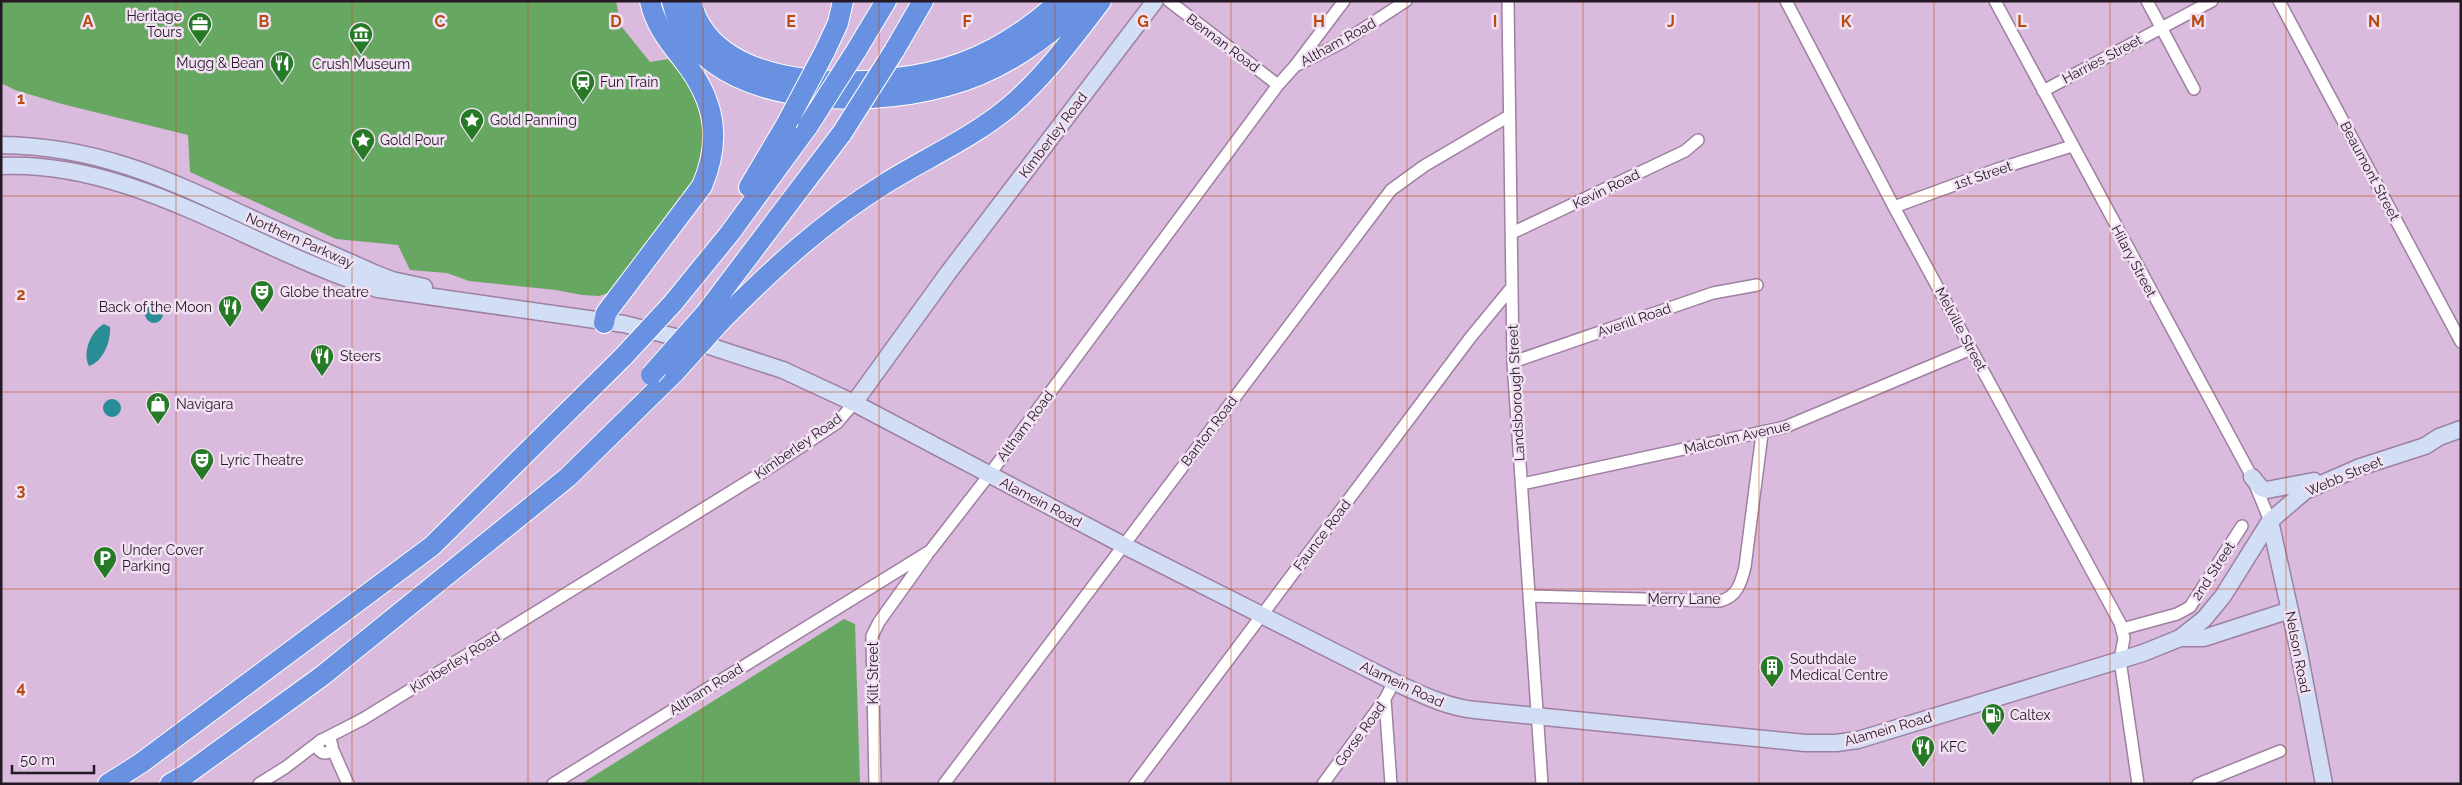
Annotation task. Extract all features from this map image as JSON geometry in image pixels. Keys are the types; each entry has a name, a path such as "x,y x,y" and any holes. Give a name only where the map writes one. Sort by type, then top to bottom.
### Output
{"highway":[{"path":"605,318 702,186 709,169 714,148 713,125 709,103 699,82 659,27 650,1"},
{"path":"672,1 680,25 689,39 703,55 720,68 778,91 842,100 885,98 915,93 948,86 977,75 1035,44 1067,19 1084,1"},
{"path":"691,1 693,12 703,31 733,57 760,68 786,75 804,79 849,83 909,78 962,63 1024,30 1060,1"},
{"path":"730,232 747,192 787,123 825,51 838,22 843,1"},
{"path":"108,784 141,763 432,546 624,356 673,303 730,232 808,126 886,1"},
{"path":"170,784 187,774 322,676 568,477 675,372 842,133 923,1"},
{"path":"521,514 652,375 712,318 838,214 1007,108 1034,84 1062,53 1101,1"}],"main road":[{"name":"Kimberley Road","path":"854,403 948,273 1155,1"},
{"name":"Northern Parkway","path":"1,145 47,147 118,162 181,186 392,280 605,318"},
{"name":"Northern Parkway","path":"1,166 55,169 116,183 173,204 345,279 378,289 605,318"},
{"name":"Alamein Road","path":"605,318 703,344 783,370 854,403 958,456 1124,545 1394,682 1452,706 1805,743 1836,743 1858,740 2120,660 2180,638 2212,611 2270,521"},
{"name":"Webb Street","path":"2270,521 2305,490 2337,476 2425,446 2439,437 2461,429"},
{"name":"Webb Street","path":"2425,446 2438,446 2461,439"},
{"path":"2252,477 2262,488 2267,490 2337,476"},
{"name":"Nelson Road","path":"2270,521 2290,610 2324,784"},
{"path":"2180,638 2204,638 2290,610"}],"street":[{"name":"Bennan Road","path":"1169,1 1278,85"},
{"name":"Altham Road","path":"557,782 930,551 1278,85 1295,66 1344,1"},
{"name":"Altham Road","path":"1295,66 1343,42 1406,1"},
{"name":"Landsborough Street","path":"1508,1 1513,362 1542,784"},
{"name":"Melville Street","path":"1786,1 1894,207 2122,629"},
{"name":"Hilary Street","path":"1995,1 2252,477 2270,521"},
{"path":"2147,1 2194,89"},
{"name":"Harries Street","path":"2043,91 2212,1"},
{"name":"Beaumont Street","path":"2279,1 2461,342"},
{"name":"Banton Road","path":"944,784 1390,190 1424,166 1509,116"},
{"name":"Kevin Road","path":"1512,234 1685,151 1698,140"},
{"name":"1st Street","path":"1894,207 1998,169 2072,146"},
{"name":"Averill Road","path":"1513,362 1713,293 1757,285"},
{"name":"Faunce Road","path":"1135,784 1475,331 1512,287"},
{"name":"Malcolm Avenue","path":"1522,484 1762,434 1822,414 1971,349"},
{"name":"Kimberley Road","path":"259,784 326,746 363,719 763,472 837,423 854,403"},
{"name":"Merry Lane","path":"1529,596 1720,601 1732,595 1740,586 1745,567 1762,434"},
{"name":"2nd Street","path":"2122,629 2177,614 2190,607 2242,526"},
{"name":"Kilt Street","path":"875,784 872,636 879,622 930,551"},
{"path":"2122,629 2123,643 2120,660 2138,784"},
{"name":"Gorse Road","path":"1323,784 1385,699 1394,682"},
{"path":"1385,699 1391,784"},
{"path":"326,746 347,784"},
{"path":"2198,784 2280,751"}],"shaded area":[{"path":"1,1 616,1 621,26 650,62 668,59 687,82 700,109 703,123 703,153 699,167 686,193 611,292 599,296 582,295 556,290 469,281 447,273 410,270 398,245 336,239 190,172 188,135 62,104 15,90 1,83"},
{"path":"154,305 160,308 163,314 160,320 154,323 148,320 145,314 148,308"},
{"path":"104,324 110,327 105,350 94,364 89,366 87,348 89,342 99,327"},
{"path":"112,399 118,402 121,408 118,414 112,417 106,414 103,408 106,402"},
{"path":"844,619 855,624 860,784 581,784"}],"place":[{"name":"Heritage Tours","path":"200,45"},
{"name":"Crush Museum","path":"361,55"},
{"name":"Mugg & Bean","path":"282,84"},
{"name":"Fun Train","path":"583,103"},
{"name":"Gold Panning","path":"472,141"},
{"name":"Gold Pour","path":"363,161"},
{"name":"Globe theatre","path":"262,313"},
{"name":"Back of the Moon","path":"230,328"},
{"name":"Steers","path":"322,377"},
{"name":"Navigara","path":"158,425"},
{"name":"Lyric Theatre","path":"202,481"},
{"name":"Under Cover Parking","path":"105,579"},
{"name":"Southdale Medical Centre","path":"1772,688"},
{"name":"Caltex","path":"1993,736"},
{"name":"KFC","path":"1923,768"}]}
